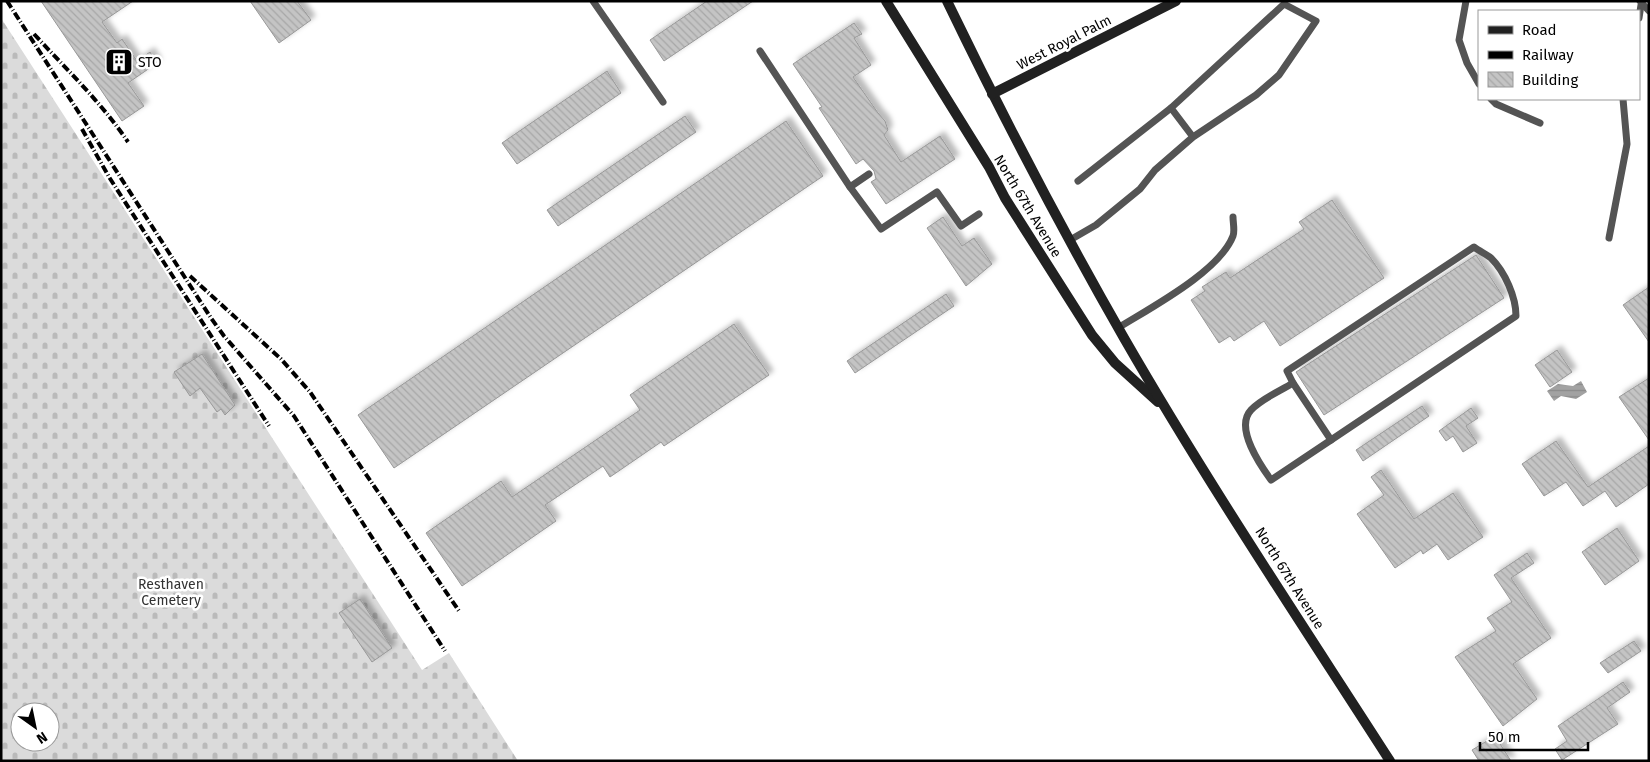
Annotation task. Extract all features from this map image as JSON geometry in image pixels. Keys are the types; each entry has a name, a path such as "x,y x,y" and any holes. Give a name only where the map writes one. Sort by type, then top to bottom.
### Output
{"main road":[{"name":"North 67th Avenue","path":"886,1 989,167 1005,198 1092,335 1115,363 1166,409"},
{"name":"North 67th Avenue","path":"947,1 992,94 1118,328 1166,409 1390,761"},
{"name":"West Royal Palm","path":"992,94 1176,1"}],"lane":[{"path":"593,1 663,102"},
{"path":"1466,1 1459,40 1467,63 1478,82"},
{"path":"1641,3 1649,11"},
{"path":"1070,240 1096,225 1140,188 1155,170 1193,137 1256,96 1279,75 1316,21 1284,4 1171,108 1078,180"},
{"path":"760,51 850,187 881,229 937,192 961,226 979,214"},
{"path":"1492,100 1496,104 1540,123"},
{"path":"1609,238 1628,144 1623,100"},
{"path":"1171,108 1193,137"},
{"path":"850,187 870,174"},
{"path":"1118,328 1181,290 1221,255 1233,235 1233,217"},
{"path":"1293,383 1250,410 1246,419 1251,450 1271,480 1331,440 1516,316 1516,301 1502,274 1491,258 1474,247 1287,371 1331,440"}],"green space":[{"name":"Resthaven Cemetery","path":"1,18 422,670 449,653 518,761 1,761"}],"shaded area":[{"path":"1581,381 1587,392 1576,399 1561,396 1554,401 1547,391 1558,384 1573,386"}],"building":[{"name":"STO","path":"41,1 133,1 102,22 117,43 122,39 137,61 150,52 157,63 128,83 144,106 122,121"},
{"path":"250,1 297,1 311,20 279,43"},
{"path":"707,1 753,1 664,61 650,40"},
{"path":"854,23 862,34 854,38 871,65 853,77 885,121 888,130 884,135 901,162 940,136 955,159 886,204 871,182 876,179 874,171 863,159 856,164 819,108 822,107 793,64"},
{"path":"607,71 621,93 517,164 502,143"},
{"path":"685,116 696,132 558,226 547,210"},
{"path":"786,121 823,176 394,468 358,415"},
{"path":"1332,200 1384,278 1280,346 1264,321 1234,341 1230,336 1219,343 1191,300 1205,291 1202,287 1226,272 1230,278 1304,229 1299,222"},
{"path":"943,217 962,246 974,238 992,264 966,286 927,228"},
{"path":"1476,255 1504,298 1324,415 1296,372"},
{"path":"1649,287 1649,342 1623,305"},
{"path":"946,294 954,306 855,373 847,361"},
{"path":"734,324 769,375 664,446 661,442 610,477 603,466 545,505 556,521 462,586 426,533 501,481 512,497 640,410 630,395"},
{"path":"1557,350 1572,372 1550,387 1535,365"},
{"path":"202,354 235,405 225,415 221,409 217,412 200,388 190,396 174,372"},
{"path":"1649,378 1649,440 1619,397"},
{"path":"1422,406 1429,416 1363,461 1356,450"},
{"path":"1471,408 1478,418 1466,426 1477,443 1463,452 1453,436 1446,441 1439,431"},
{"path":"1556,441 1588,487 1649,446 1649,484 1616,507 1605,491 1583,506 1566,482 1544,496 1522,464"},
{"path":"1381,470 1414,519 1453,493 1483,537 1448,560 1437,544 1423,554 1421,550 1395,568 1357,514 1384,495 1371,477"},
{"path":"1617,528 1639,561 1605,585 1582,552"},
{"path":"1527,553 1534,563 1511,578 1551,638 1513,664 1537,699 1503,726 1455,657 1496,631 1487,618 1512,602 1494,575"},
{"path":"360,599 392,648 372,662 339,613"},
{"path":"1634,641 1641,651 1608,673 1600,663"},
{"path":"1623,682 1630,692 1607,708 1618,724 1562,760 1555,749 1567,741 1558,726"},
{"path":"1495,736 1511,761 1479,761 1472,750"}],"railway":[{"path":"7,1 211,318 224,336 294,416 445,651"},
{"path":"34,34 95,100 128,142"},
{"path":"82,129 109,177 269,426"},
{"path":"190,276 281,359 310,392 459,611"}],"place":[{"name":"STO","path":"119,62"}]}
